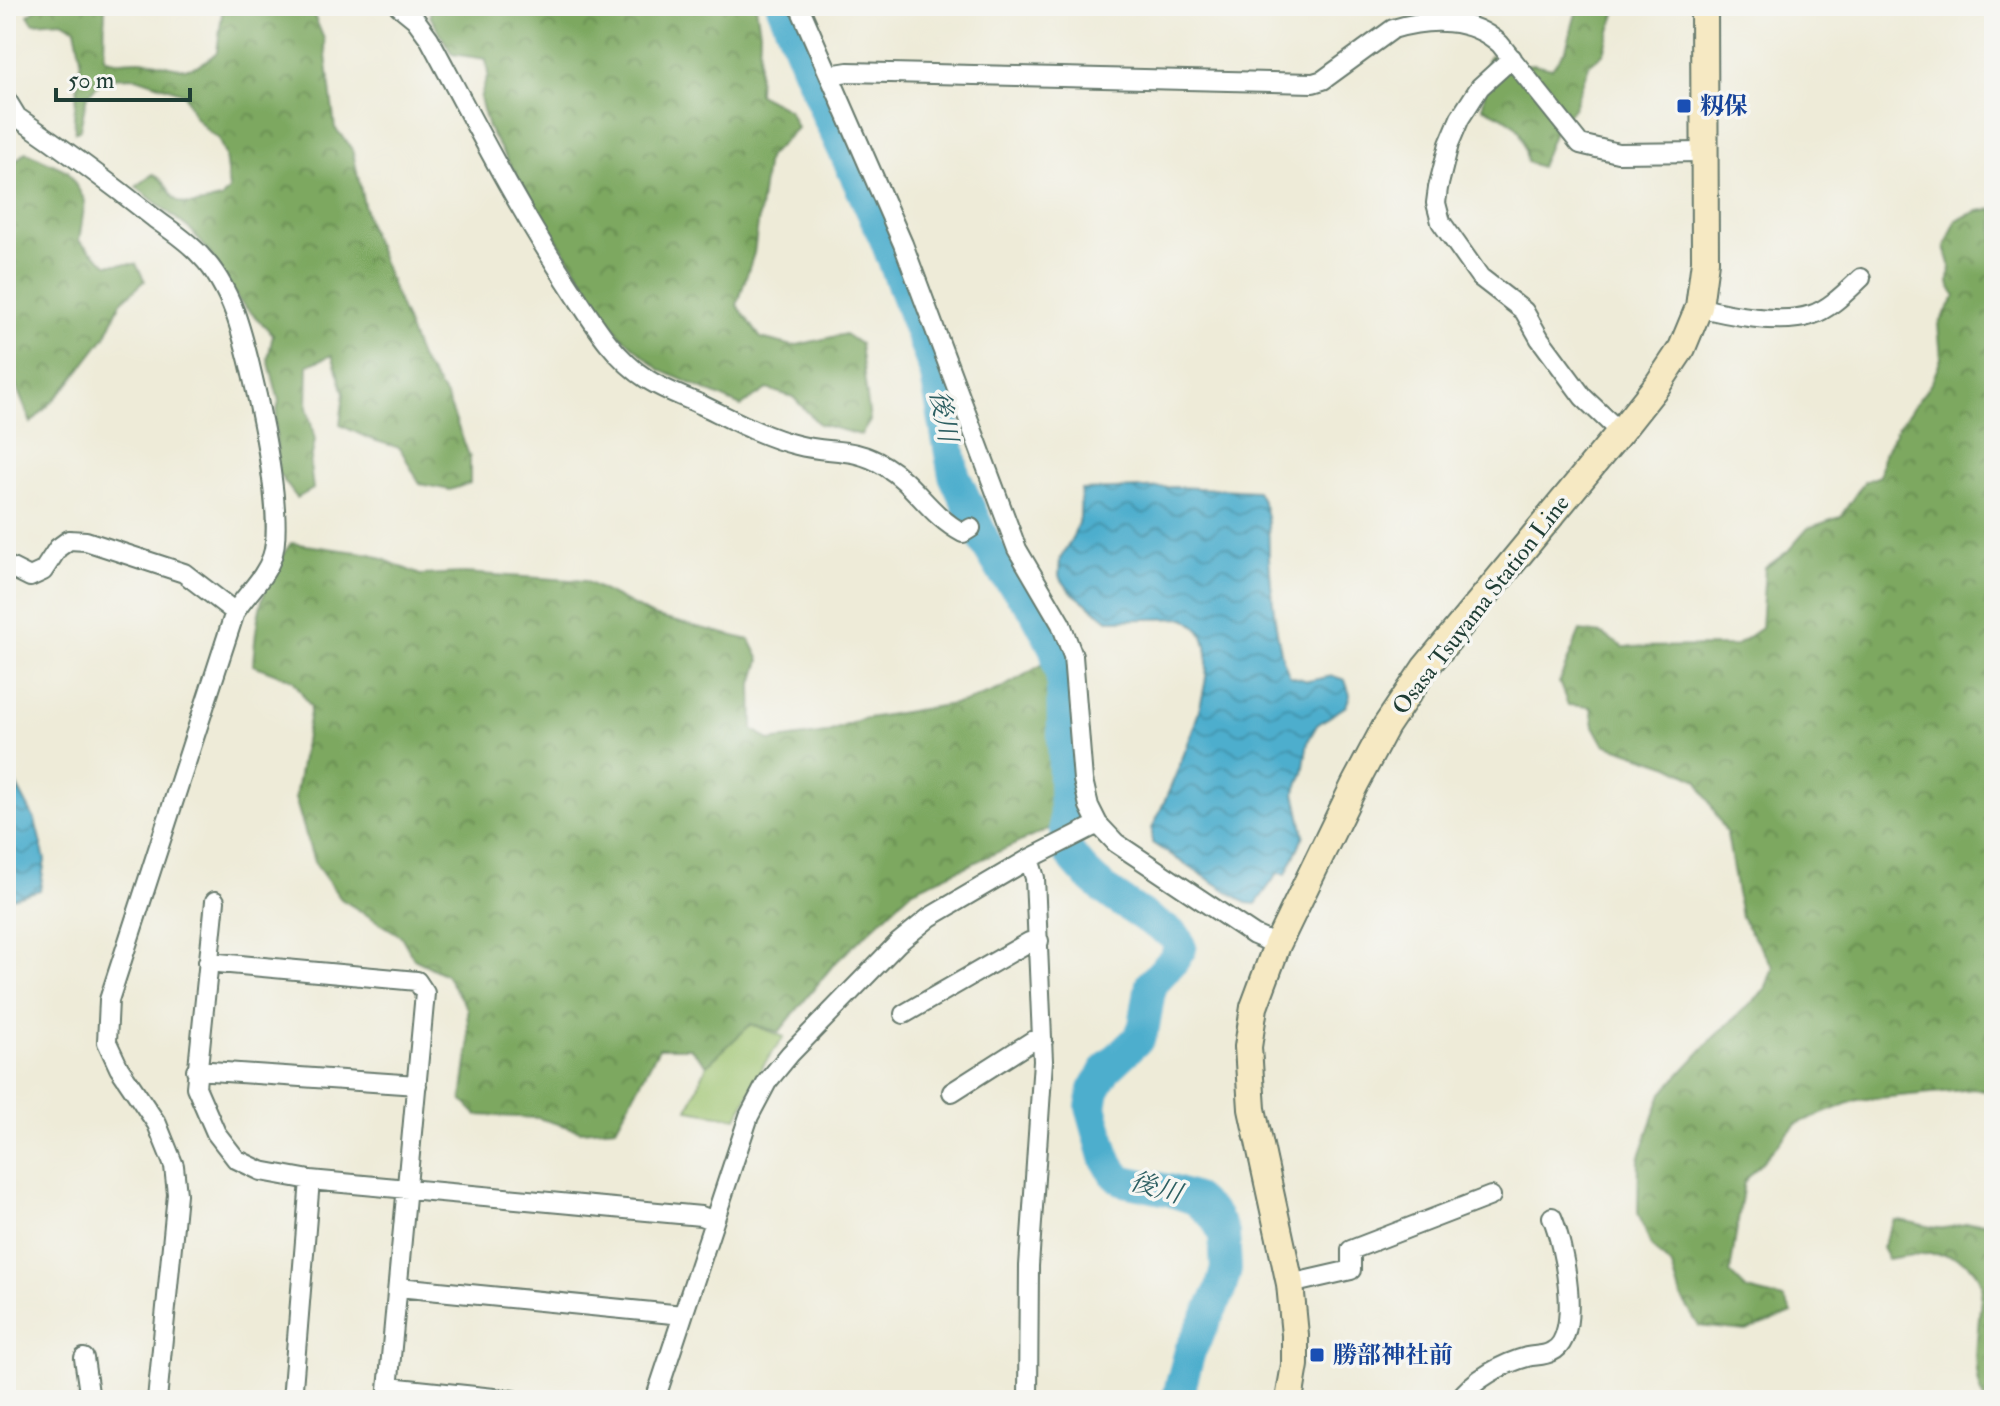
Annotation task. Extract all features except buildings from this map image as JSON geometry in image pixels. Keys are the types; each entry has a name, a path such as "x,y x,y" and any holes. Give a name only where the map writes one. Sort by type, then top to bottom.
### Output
{"main road":[{"name":"Osasa Tsuyama Station Line","path":"1289,1400 1295,1365 1290,1284 1252,1109 1248,1047 1254,1007 1277,945 1386,726 1425,668 1620,432 1682,348 1699,307 1705,261 1704,6"}],"street":[{"path":"399,6 415,19 429,38 496,168 595,325 624,359 647,379 777,440 802,447 860,454 884,465 906,481 933,513 952,527 963,533 971,528"},
{"path":"799,6 903,244 1017,549 1061,624 1073,656 1083,780 1089,806 1098,824 1116,843 1254,935 1277,945"},
{"path":"829,75 848,72 1016,74 1313,83 1323,80 1393,29 1440,22 1474,27 1489,34 1512,58 1580,144 1618,153 1704,152"},
{"path":"1512,58 1480,87 1460,118 1449,144 1438,188 1436,203 1441,222 1480,277 1524,311 1540,339 1583,397 1620,432"},
{"path":"6,99 17,117 166,227 200,254 219,277 235,312 252,372 271,476 275,525 273,555 263,575 235,612 109,1000 107,1042 119,1068 157,1124 174,1166 177,1194 157,1400"},
{"path":"1699,307 1774,319 1798,318 1813,315 1837,300 1861,278"},
{"path":"6,565 30,577 43,571 58,548 69,540 86,541 184,573 235,612"},
{"path":"655,1400 749,1116 767,1082 790,1054 898,943 930,917 1029,859 1098,824"},
{"path":"1028,1400 1029,1266 1043,1041 1035,878 1029,859"},
{"path":"215,901 196,1087 216,1133 236,1159 261,1171 310,1180 701,1216 714,1221"},
{"path":"904,1014 1029,942 1039,941"},
{"path":"208,962 417,981 425,993 388,1394 513,1400"},
{"path":"952,1092 1032,1041 1043,1041"},
{"path":"196,1070 417,1085"},
{"path":"292,1400 310,1180"},
{"path":"1290,1284 1351,1270 1351,1250 1491,1196"},
{"path":"1459,1400 1477,1382 1522,1358 1553,1352 1562,1345 1569,1305 1564,1256 1552,1217"},
{"path":"398,1287 683,1315"},
{"path":"84,1358 90,1400"}],"green space":[{"path":"41,6 105,6 104,58 189,68 207,61 217,52 223,6 310,6 324,39 335,128 352,148 368,224 421,360 447,398 470,458 470,483 450,490 420,484 400,448 340,425 344,393 332,355 308,365 307,407 315,440 310,465 313,489 297,498 278,473 275,421 279,401 268,359 273,334 239,301 213,257 192,231 136,187 153,174 181,203 221,199 229,190 225,155 218,138 194,116 184,93 136,77 105,78 87,96 80,129 75,132 81,58 75,29 62,21 33,23 28,15"},
{"path":"431,6 756,6 760,32 758,94 789,110 797,128 767,158 754,253 737,305 761,338 793,346 845,334 860,344 870,421 861,435 819,424 793,397 767,389 741,406 660,370 619,334 488,128 480,98 488,74 486,59 452,54 430,16"},
{"path":"1578,6 1617,6 1604,53 1589,65 1574,107 1554,132 1540,167 1527,162 1523,139 1516,126 1483,107 1487,61 1491,55 1511,66 1534,64 1552,68 1566,49"},
{"path":"26,152 68,171 85,201 79,241 107,264 136,264 145,281 121,302 105,337 69,384 31,423 10,371 6,368 6,169"},
{"path":"1994,209 1994,1093 1974,1089 1857,1100 1796,1124 1744,1182 1730,1273 1747,1290 1784,1299 1792,1313 1746,1331 1699,1326 1681,1297 1672,1267 1651,1246 1638,1213 1639,1159 1662,1093 1713,1038 1765,990 1773,967 1741,917 1727,834 1697,780 1670,766 1604,744 1594,726 1591,707 1568,705 1559,682 1580,631 1602,634 1623,647 1735,646 1761,628 1765,568 1788,551 1808,528 1840,517 1864,482 1880,476 1883,456 1898,427 1932,382 1941,358 1938,324 1956,296 1949,284 1950,264 1945,247 1956,220 1978,211"},
{"path":"291,543 371,554 420,575 464,573 585,581 653,616 750,640 760,660 752,687 753,729 770,741 826,733 862,719 965,702 1000,689 1045,663 1056,678 1057,808 1049,829 913,890 833,965 779,1032 751,1024 707,1065 690,1048 659,1048 616,1128 581,1131 538,1118 477,1115 462,1100 469,1047 467,1008 446,975 414,959 401,936 341,899 314,862 295,798 311,707 293,680 253,665 262,601 273,571"},
{"path":"751,1024 784,1037 764,1064 737,1118 688,1110 707,1065"},
{"path":"1894,1220 1939,1228 1974,1223 1994,1224 1994,1400 1984,1400 1978,1377 1977,1343 1982,1289 1975,1271 1966,1262 1942,1254 1888,1259 1882,1248"}],"water":[{"path":"1177,487 1257,491 1267,515 1275,619 1281,652 1290,676 1308,681 1333,676 1345,680 1350,695 1346,706 1317,725 1308,741 1303,773 1295,793 1304,835 1286,874 1278,873 1256,904 1246,903 1152,843 1152,829 1200,706 1207,655 1202,633 1186,618 1108,620 1070,591 1059,576 1060,559 1080,517 1081,490"},
{"path":"6,765 35,820 45,860 40,890 6,900"}],"waterway":[{"name":"後川","path":"782,6 827,115 885,239 935,371 954,475 985,542 1003,572 1034,609 1055,649 1062,680 1065,829"},
{"name":"後川","path":"1068,851 1090,877 1176,937 1181,948 1151,984 1139,1038 1106,1069 1094,1090 1091,1107 1105,1157 1114,1173 1124,1181 1195,1199 1215,1217 1224,1234 1226,1269 1220,1291 1190,1351 1177,1400"}],"place":[{"name":"籾保","path":"1684,106"},
{"name":"勝部神社前","path":"1317,1355"}]}
